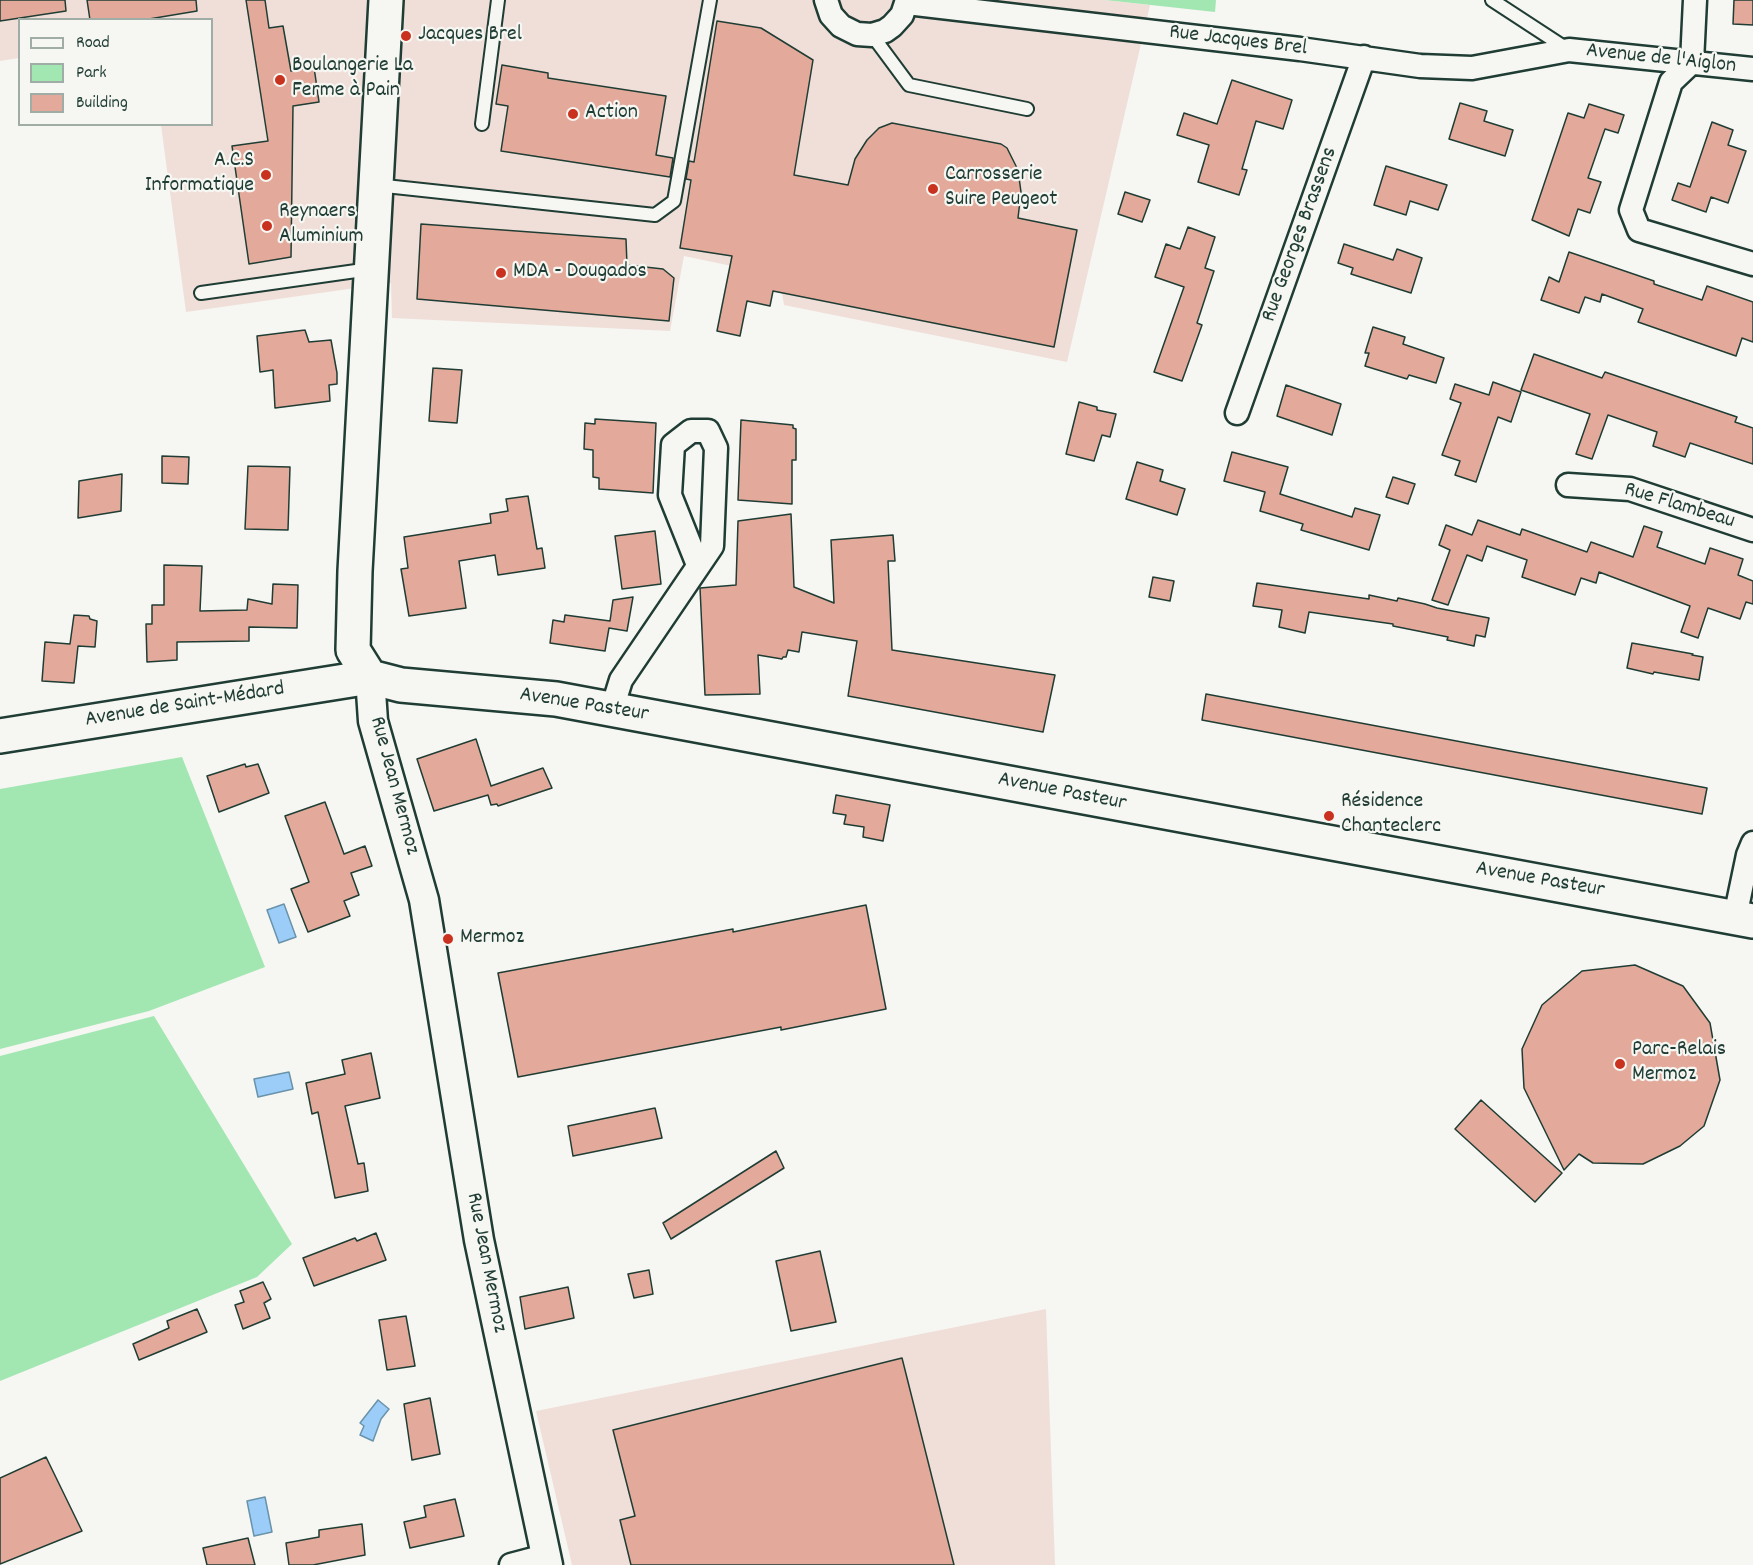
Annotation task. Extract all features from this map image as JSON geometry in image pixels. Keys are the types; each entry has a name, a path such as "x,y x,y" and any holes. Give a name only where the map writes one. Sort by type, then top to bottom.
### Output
{"main road":[{"name":"Rue Jean Mermoz","path":"370,676 353,650 355,572 386,0"},
{"name":"Avenue Pasteur","path":"370,676 401,685 556,699 1744,919"},
{"name":"Avenue de Saint-Médard","path":"0,736 370,676"}],"street":[{"path":"826,0 831,15 841,26 858,34 872,35 892,26 902,15 907,2"},
{"path":"1695,0 1692,62 1671,82 1631,210 1640,230 1753,264"},
{"name":"Rue Jacques Brel","path":"907,2 1364,57 1420,66 1472,68 1569,50"},
{"name":"Avenue de l'Aiglon","path":"1569,50 1753,69"},
{"name":"Rue Georges Brassens","path":"1237,413 1364,57"},
{"path":"612,710 621,680 712,546 717,448 708,431 691,431 673,445 670,495 698,565"},
{"name":"Rue Flambeau","path":"1568,485 1630,489 1753,530"},
{"name":"Rue Jean Mermoz","path":"370,676 373,721 424,900 479,1240 547,1561"},
{"path":"1744,919 1751,849"},
{"path":"512,1565 547,1561"}],"lane":[{"path":"482,124 498,0"},
{"path":"376,184 655,215 674,201 710,0"},
{"path":"1492,0 1569,50"},
{"path":"872,35 909,85 1027,109"},
{"path":"201,293 372,268"}],"shaded area":[{"path":"0,0 1105,0 1150,5 1067,362 784,305 779,276 684,256 670,331 392,318 391,283 186,312 161,126 213,126 213,18 18,18 18,58 0,61"},
{"path":"1046,1309 1055,1565 572,1565 536,1411"}],"green space":[{"path":"1105,0 1216,0 1215,12"},
{"path":"182,757 265,967 149,1011 0,1049 0,789"},
{"path":"154,1016 292,1244 257,1277 0,1381 0,1056"}],"water":[{"path":"284,904 296,937 279,943 267,910"},
{"path":"289,1072 293,1089 258,1097 254,1079"},
{"path":"378,1400 389,1409 381,1419 373,1441 360,1435 364,1426 360,1423"},
{"path":"265,1497 272,1532 254,1536 247,1501"}],"building":[{"path":"0,0 65,0 66,11 0,21"},
{"path":"87,0 196,0 197,11 155,18 90,18"},
{"path":"246,0 265,0 269,28 283,26 291,71 314,67 319,102 293,106 291,257 249,264 232,146 268,141"},
{"path":"1734,0 1753,0 1753,25 1733,24"},
{"path":"717,21 761,28 813,60 794,175 848,185 855,159 867,140 879,128 892,123 1001,144 1007,148 1018,170 1021,192 1018,218 1077,230 1054,347 773,291 770,306 747,301 740,336 717,331 732,256 680,248 691,180 686,179 689,161 694,162"},
{"path":"502,65 548,73 548,78 666,96 656,155 673,158 670,177 501,151 508,106 496,104"},
{"path":"1232,80 1292,100 1283,129 1256,121 1242,169 1247,170 1239,195 1198,182 1209,145 1177,135 1184,113 1217,124"},
{"path":"1460,103 1487,111 1484,121 1513,130 1505,156 1449,139"},
{"path":"1589,104 1624,115 1618,133 1605,129 1588,178 1601,182 1590,213 1578,209 1569,236 1532,220 1568,113 1584,118"},
{"path":"1712,122 1733,130 1728,145 1746,151 1728,203 1711,197 1706,212 1672,200 1678,183 1690,187"},
{"path":"1386,166 1447,185 1438,210 1410,201 1406,215 1374,205"},
{"path":"1125,192 1150,200 1142,222 1118,214"},
{"path":"421,224 626,239 627,265 663,269 674,278 669,321 417,299"},
{"path":"1188,227 1215,237 1205,268 1214,271 1197,323 1202,325 1182,381 1154,372 1184,287 1155,277 1166,244 1180,249"},
{"path":"1344,244 1393,260 1397,249 1422,258 1411,293 1351,274 1353,268 1338,263"},
{"path":"1569,252 1702,300 1707,286 1753,302 1753,342 1742,338 1736,356 1638,322 1643,309 1602,294 1600,302 1585,297 1579,313 1541,300 1549,277 1559,282"},
{"path":"1373,327 1405,337 1403,344 1444,358 1436,383 1409,375 1407,379 1365,366 1369,353 1365,353"},
{"path":"305,330 309,342 331,340 337,384 329,385 330,401 275,408 273,370 260,372 257,336"},
{"path":"1534,354 1602,378 1605,372 1737,417 1735,422 1753,428 1753,464 1690,443 1685,457 1653,446 1657,432 1608,415 1592,459 1576,454 1590,414 1521,390"},
{"path":"433,368 462,370 457,423 429,421"},
{"path":"1493,382 1521,392 1511,422 1498,417 1476,482 1455,475 1460,461 1442,455 1461,403 1450,399 1455,384 1489,395"},
{"path":"1286,385 1341,404 1332,435 1277,416"},
{"path":"1079,402 1097,407 1097,410 1116,414 1110,437 1102,435 1094,461 1066,454"},
{"path":"595,419 656,423 653,493 599,489 599,478 593,477 593,450 584,449 585,423 595,424"},
{"path":"741,420 793,425 796,429 796,460 792,460 792,504 738,500"},
{"path":"1232,452 1288,467 1280,494 1352,517 1355,508 1380,515 1369,550 1301,530 1303,524 1260,511 1265,492 1224,481"},
{"path":"162,456 189,457 188,484 162,483"},
{"path":"1137,462 1163,470 1160,481 1185,489 1177,515 1126,499"},
{"path":"248,466 290,467 288,530 245,529"},
{"path":"122,474 121,511 78,518 79,481"},
{"path":"1393,477 1415,484 1408,504 1386,497"},
{"path":"528,496 537,549 542,548 545,568 498,575 495,555 459,561 466,608 409,616 401,569 408,568 404,537 491,523 490,514 508,511 506,499"},
{"path":"791,514 794,587 834,603 831,540 893,535 895,561 888,561 892,650 1055,675 1043,732 848,696 857,641 802,632 799,652 788,650 786,657 782,659 758,655 760,694 705,695 700,588 736,585 738,521"},
{"path":"1478,520 1520,535 1522,529 1587,552 1591,542 1633,557 1644,526 1662,532 1657,547 1705,564 1710,548 1743,559 1738,575 1753,581 1753,604 1746,602 1740,619 1708,608 1698,638 1681,632 1690,606 1599,572 1596,583 1581,578 1575,595 1522,577 1527,560 1487,546 1482,561 1467,555 1448,605 1432,600 1450,550 1439,545 1446,525 1472,535"},
{"path":"655,531 661,584 622,589 615,536"},
{"path":"164,565 202,566 200,611 247,610 248,599 272,604 273,584 298,585 297,628 249,627 249,641 177,642 177,660 147,662 146,624 152,624 152,605 164,605"},
{"path":"1153,577 1174,581 1170,601 1149,597"},
{"path":"1257,583 1369,599 1369,595 1397,601 1398,598 1489,618 1485,637 1476,635 1474,646 1447,640 1448,637 1393,626 1393,624 1309,612 1305,633 1279,627 1282,610 1253,606"},
{"path":"633,597 627,631 609,628 605,651 550,643 553,620 564,622 565,615 610,621 613,600"},
{"path":"74,615 89,616 90,619 97,621 95,647 78,646 74,683 42,681 45,642 70,644"},
{"path":"1632,643 1703,657 1699,680 1627,668"},
{"path":"1206,694 1707,788 1702,814 1202,720"},
{"path":"476,739 491,786 543,768 552,788 498,806 497,804 491,805 488,795 434,811 417,759"},
{"path":"245,764 246,767 258,764 269,793 219,812 207,776"},
{"path":"836,795 890,805 883,841 863,837 864,827 844,824 846,815 833,813"},
{"path":"325,802 344,854 365,846 372,866 351,873 359,895 344,901 350,916 308,932 291,889 309,882 285,816"},
{"path":"866,905 886,1009 518,1077 498,973 733,929 733,932"},
{"name":"Parc-Relais Mermoz","path":"1635,965 1683,986 1710,1023 1720,1080 1704,1126 1680,1146 1643,1164 1593,1163 1579,1154 1564,1170 1524,1088 1522,1049 1542,1005 1582,971"},
{"path":"371,1053 380,1098 345,1106 358,1164 364,1163 368,1191 335,1198 318,1112 312,1114 306,1083 345,1074 342,1060"},
{"path":"1481,1100 1562,1173 1535,1202 1455,1129"},
{"path":"655,1108 662,1138 573,1156 568,1126"},
{"path":"776,1151 784,1168 671,1239 663,1223"},
{"path":"376,1233 386,1260 314,1286 303,1258 355,1238 357,1241"},
{"path":"820,1251 836,1322 791,1331 776,1261"},
{"path":"649,1270 653,1294 634,1298 628,1274"},
{"path":"263,1282 271,1299 264,1303 270,1318 243,1329 235,1305 244,1302 240,1291"},
{"path":"568,1287 574,1318 525,1329 520,1297"},
{"path":"197,1309 207,1332 139,1360 133,1344 169,1328 167,1321"},
{"path":"406,1316 415,1366 387,1370 379,1320"},
{"path":"902,1358 954,1565 631,1565 620,1520 635,1516 613,1430"},
{"path":"430,1398 440,1454 412,1460 404,1404"},
{"path":"46,1457 82,1531 0,1564 0,1478"},
{"path":"455,1499 464,1536 410,1548 404,1522 426,1517 424,1506"},
{"path":"362,1524 365,1555 313,1565 289,1565 286,1543 319,1537 319,1530"},
{"path":"248,1538 255,1565 207,1565 203,1548"}],"place":[{"name":"Jacques Brel","path":"406,36"},
{"name":"Boulangerie La Ferme à Pain","path":"280,80"},
{"name":"Action","path":"573,114"},
{"name":"A.C.S Informatique","path":"266,175"},
{"name":"Carrosserie Suire Peugeot","path":"933,189"},
{"name":"Reynaers Aluminium","path":"267,226"},
{"name":"MDA - Dougados","path":"501,273"},
{"name":"Résidence Chanteclerc","path":"1329,816"},
{"name":"Mermoz","path":"448,939"},
{"name":"Parc-Relais Mermoz","path":"1620,1064"}]}
